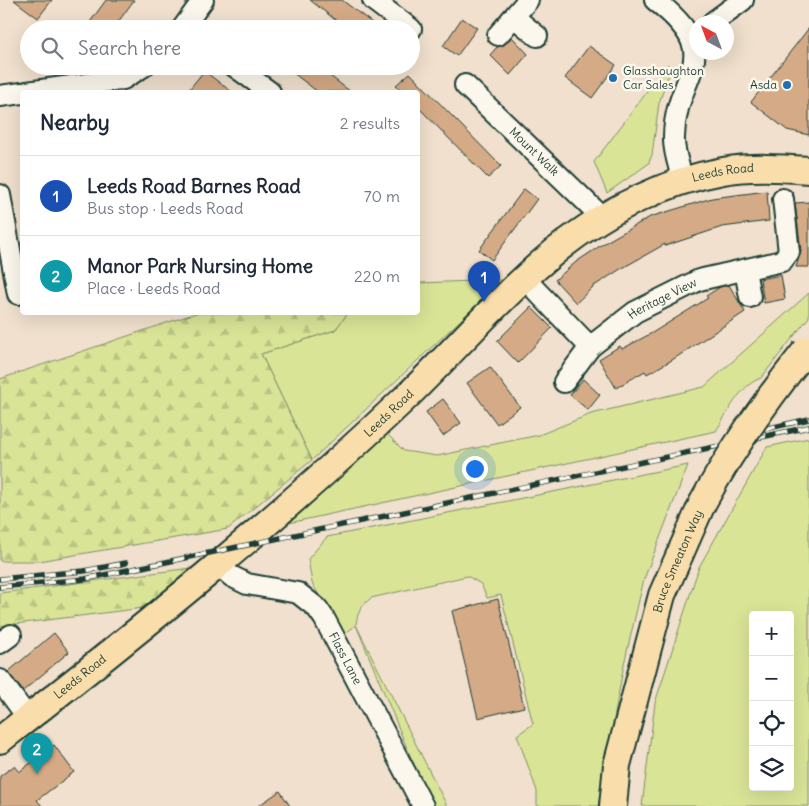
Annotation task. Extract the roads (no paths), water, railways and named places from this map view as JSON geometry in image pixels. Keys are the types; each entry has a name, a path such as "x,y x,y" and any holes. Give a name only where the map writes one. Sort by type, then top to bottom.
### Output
{"main road":[{"name":"Leeds Road","path":"0,740 219,565 402,402 525,279 571,240 639,198 683,182 724,171 781,168 809,170"},
{"name":"Bruce Smeaton Way","path":"613,806 617,765 662,595 702,504 742,434 807,348"}],"street":[{"path":"189,20 203,0"},
{"path":"373,0 400,20"},
{"path":"498,35 528,0"},
{"path":"655,0 689,29"},
{"path":"723,15 743,0"},
{"path":"514,16 537,36"},
{"path":"683,182 674,138 680,102 695,60"},
{"path":"41,90 124,78 129,75"},
{"path":"246,75 267,90"},
{"name":"Mount Walk","path":"465,85 604,218"},
{"path":"0,96 20,93"},
{"path":"0,195 18,294 20,293"},
{"name":"Heritage View","path":"564,382 590,347 635,312 699,280 782,261 789,252 783,199"},
{"path":"745,270 750,297"},
{"path":"525,279 590,347"},
{"name":"Flass Lane","path":"219,565 231,576 247,584 298,593 317,608 423,806"},
{"path":"0,680 28,718"}],"railway":[{"path":"765,429 809,419"},
{"path":"0,587 85,579 809,427"},
{"path":"0,579 84,571 126,563"}],"place":[{"name":"Glasshoughton Car Sales","path":"613,78"},
{"name":"Asda","path":"787,85"},
{"name":"Leeds Road Barnes Road","path":"484,302"},
{"name":"Manor Park Nursing Home","path":"37,774"}]}
